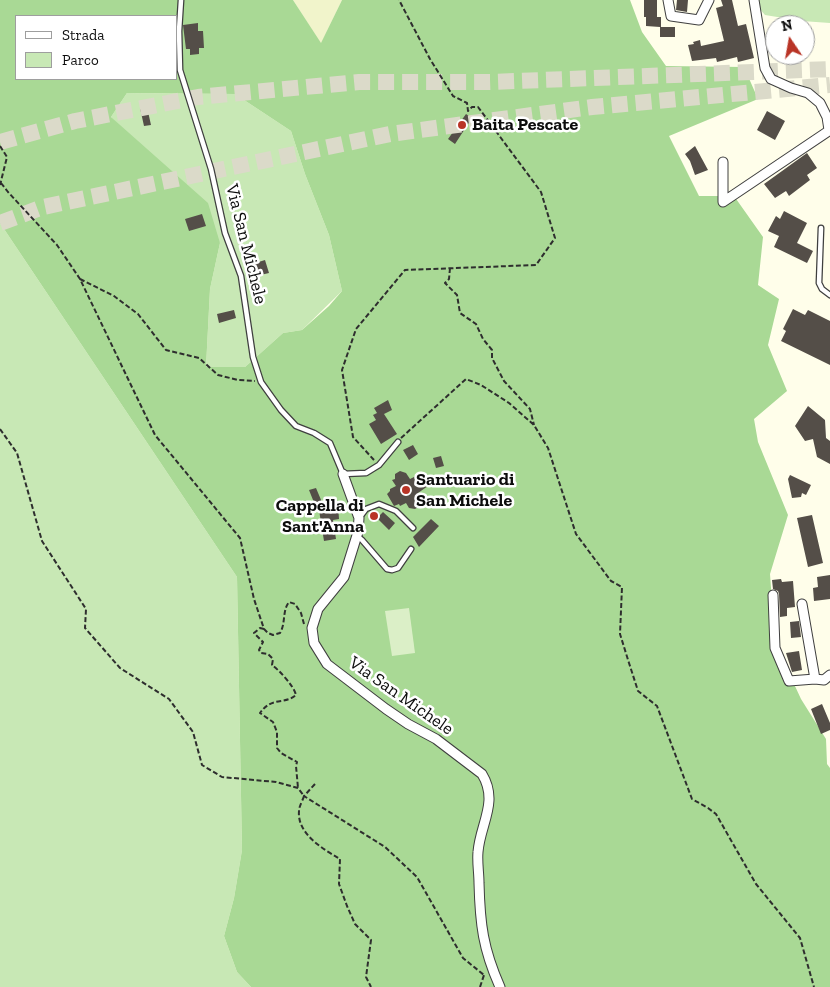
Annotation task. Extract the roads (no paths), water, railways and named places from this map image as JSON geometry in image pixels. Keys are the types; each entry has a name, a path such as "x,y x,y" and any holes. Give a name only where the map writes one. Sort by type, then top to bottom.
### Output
{"street":[{"path":"668,0 671,16 699,20 709,0"},
{"path":"723,162 724,202 830,130 827,117 820,104 808,93 771,79 765,68 754,0"},
{"name":"Via San Michele","path":"342,474 359,518 357,536 344,577 318,609 312,628 314,642 327,664 408,724 436,739 482,774 486,780 490,793 489,806 478,851 480,916 482,937 500,987"},
{"path":"774,595 776,648 789,681 824,680 830,675"},
{"path":"802,604 815,679"}],"lane":[{"name":"Via San Michele","path":"182,0 179,31 180,70 211,169 226,233 241,276 253,356 261,382 281,410 296,426 314,433 330,443 342,474"},
{"path":"821,228 820,283 822,289 830,295"},
{"path":"342,474 366,473 379,465 398,442"},
{"path":"359,518 366,509 379,504 396,511 413,528"},
{"path":"357,536 387,569 398,568 411,549"}],"tunnel":[{"path":"0,142 75,121 198,97 359,82 490,82 830,69"},
{"path":"0,223 43,207 390,134 592,107 830,85"}],"place":[{"name":"Baita Pescate","path":"462,125"},
{"name":"Santuario di San Michele","path":"406,490"},
{"name":"Cappella di Sant'Anna","path":"374,516"}]}
